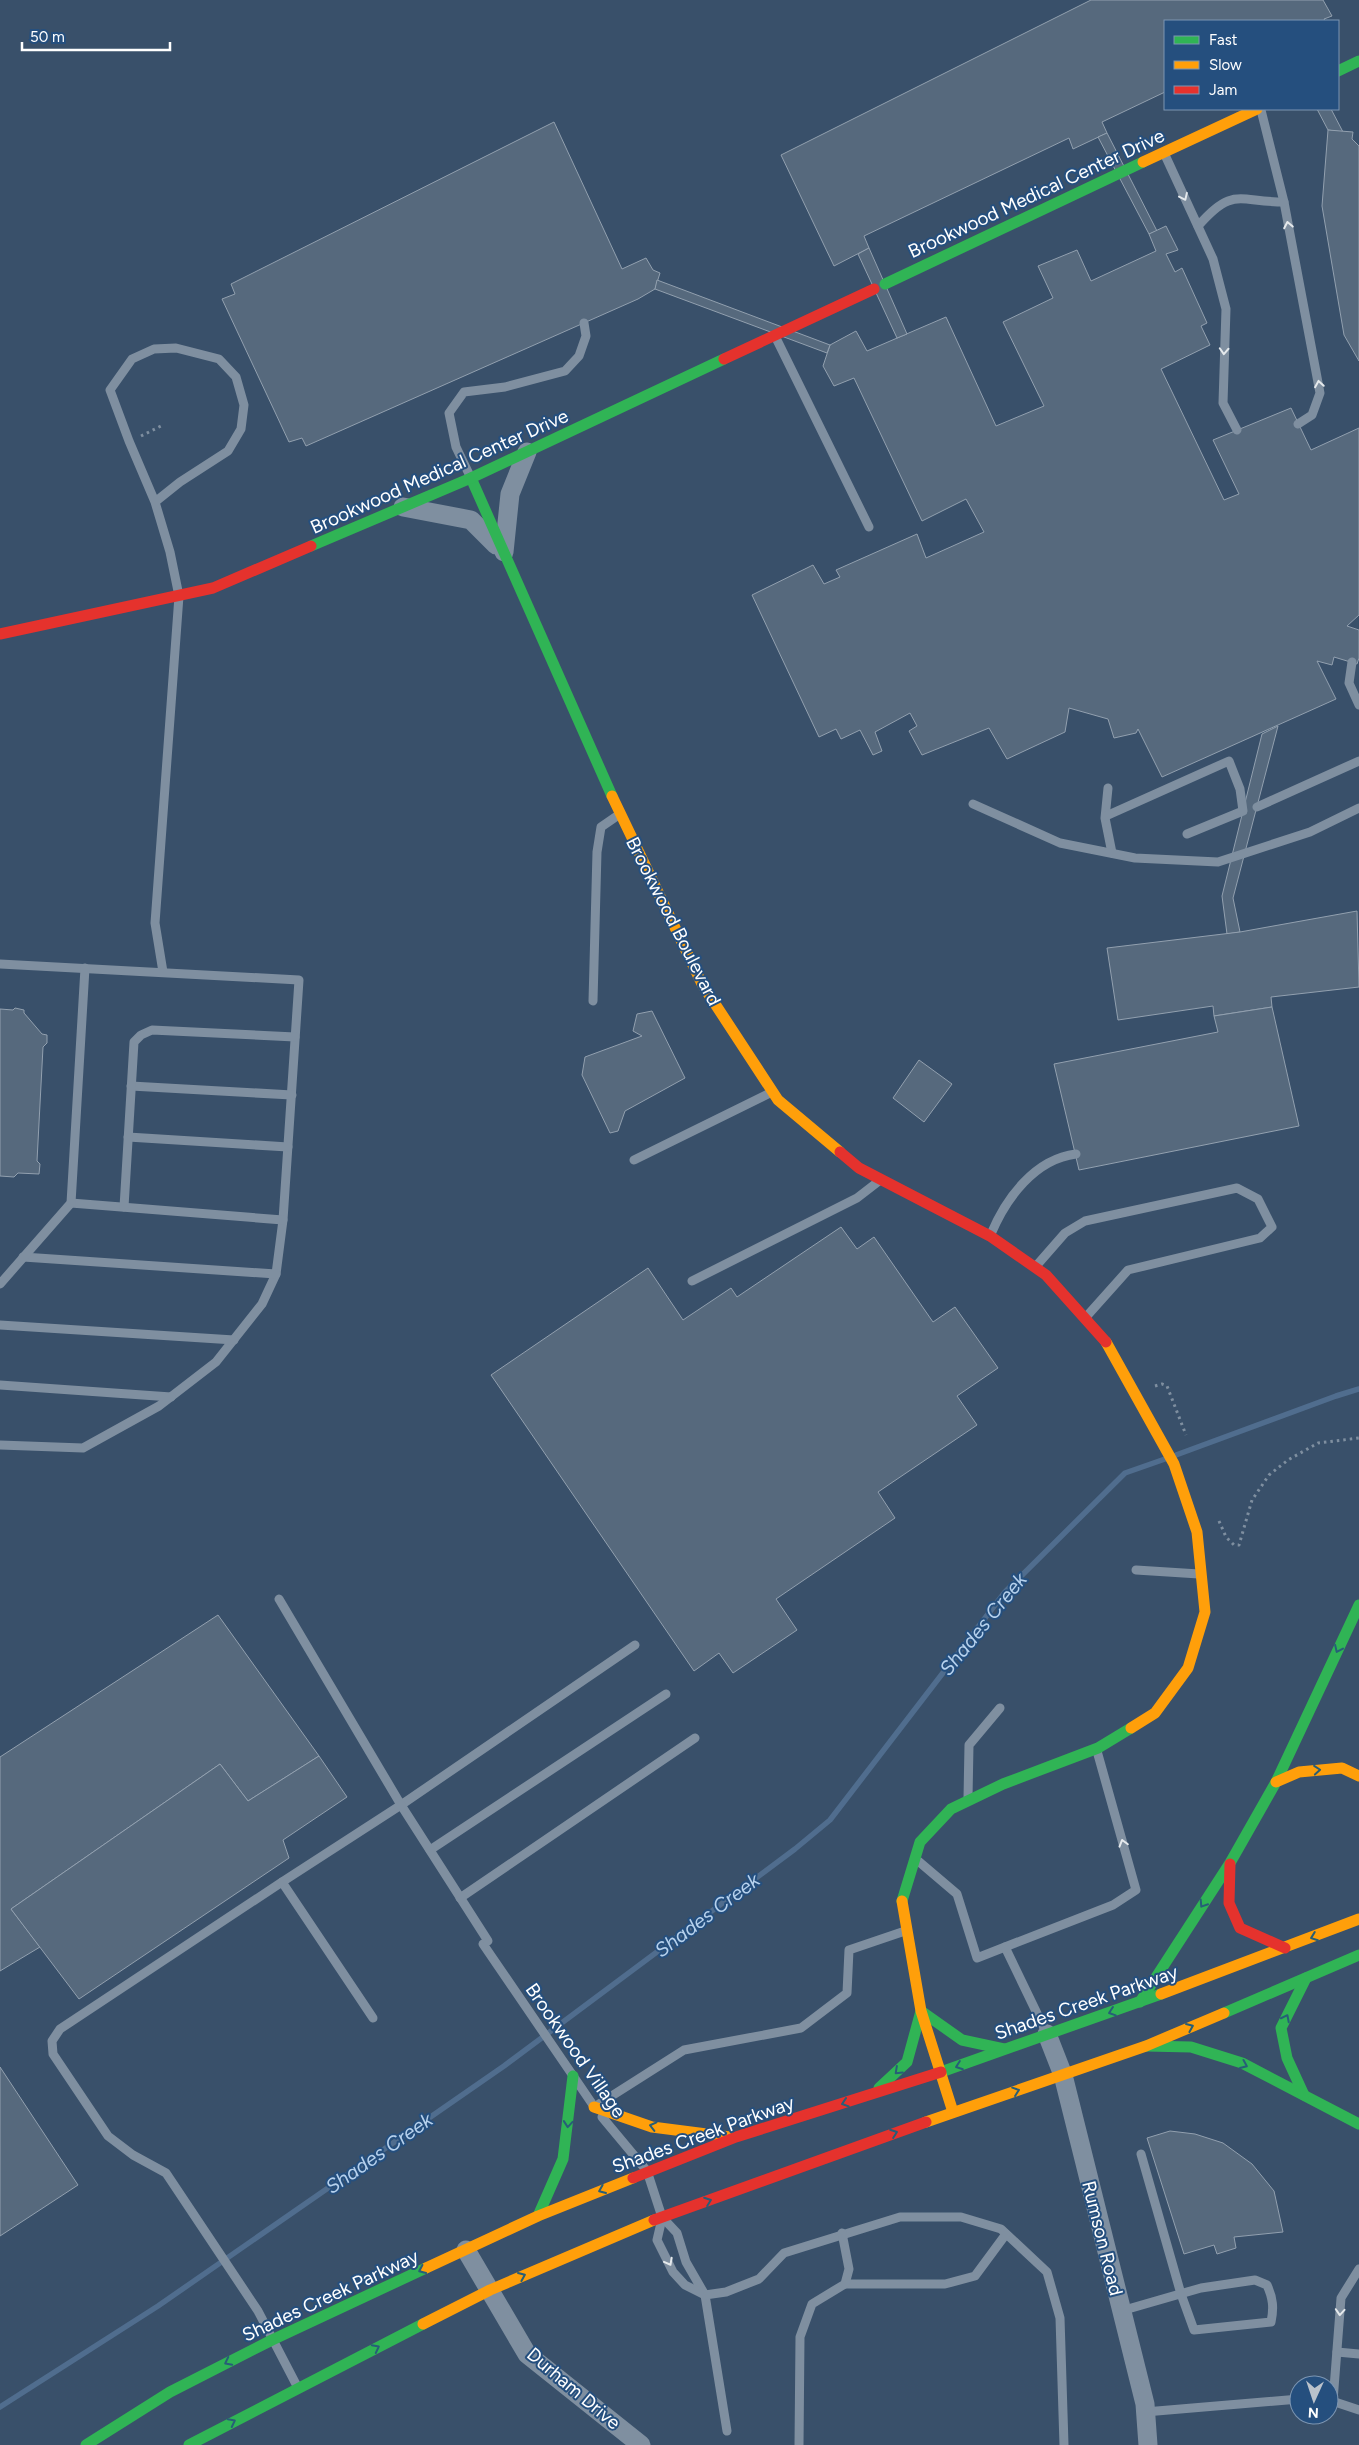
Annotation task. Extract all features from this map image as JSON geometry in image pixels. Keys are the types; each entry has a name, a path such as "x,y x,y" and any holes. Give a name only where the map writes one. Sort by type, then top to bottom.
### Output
{"main road":[{"path":"1339,71 1359,61"},
{"name":"Brookwood Medical Center Drive","path":"1,635 213,588 471,478 1257,110"},
{"name":"Brookwood Boulevard","path":"471,478 620,814 702,984 778,1100 859,1168 990,1236 1046,1275 1106,1342 1171,1459 1197,1532 1205,1612 1188,1668 1156,1713 1096,1749 1003,1784 951,1809 920,1842 902,1898 921,2011 953,2112"},
{"path":"1140,2002 1230,1863 1276,1782 1359,1605"},
{"path":"1276,1782 1299,1772 1342,1768 1359,1776"},
{"path":"1230,1863 1229,1903 1240,1928 1285,1948"},
{"name":"Shades Creek Parkway","path":"86,2445 170,2392 272,2340 538,2216 736,2137 941,2072 1140,2002 1359,1919"},
{"path":"201,2442 298,2388 490,2290 662,2217 953,2112 1146,2046 1359,1955"},
{"path":"1304,2095 1287,2058 1281,2028 1306,1978"},
{"path":"873,2094 907,2062 921,2011 962,2040 1004,2049"},
{"path":"1146,2046 1191,2048 1242,2063 1359,2124"},
{"path":"538,2216 563,2159 573,2076"},
{"path":"594,2108 652,2127 736,2137"}],"street":[{"name":"Brookwood Boulevard","path":"504,553 510,494 527,452"},
{"name":"Brookwood Boulevard","path":"403,507 470,520 504,553"},
{"name":"Rumson Road","path":"1047,2034 1063,2075 1121,2311 1145,2412 1148,2445"},
{"name":"Durham Drive","path":"466,2250 527,2354 641,2445"}],"lane":[{"path":"1259,110 1284,202 1320,393 1312,416 1298,424"},
{"path":"1163,153 1213,259 1226,309 1223,403 1237,430"},
{"path":"1198,226 1214,208 1228,200 1245,198 1264,202 1284,202"},
{"path":"471,478 456,447 449,413 464,392 505,387 565,371 579,356 586,336 584,324"},
{"path":"775,336 869,528"},
{"path":"155,502 180,482 228,451 242,429 244,406 236,378 219,360 176,348 154,349 132,358 110,390 128,441 155,502 170,552 179,596 155,923 164,972"},
{"path":"1352,662 1349,683 1359,706"},
{"path":"1257,807 1359,761"},
{"path":"1106,816 1229,762 1240,789 1243,811 1187,834"},
{"path":"1108,788 1106,816 1112,853"},
{"path":"973,804 1060,843 1135,858 1218,862 1310,832 1359,808"},
{"path":"593,1001 597,852 601,827 620,814"},
{"path":"0,964 299,980 283,1220 276,1274 262,1304 216,1362 159,1406 83,1448 0,1445"},
{"path":"0,1284 71,1203 85,968"},
{"path":"124,1207 134,1042 141,1035 152,1030 295,1037"},
{"path":"131,1086 292,1095"},
{"path":"634,1160 773,1092"},
{"path":"128,1137 288,1147"},
{"path":"990,1236 1000,1213 1017,1189 1040,1168 1066,1155 1076,1154"},
{"path":"692,1281 857,1198 881,1179"},
{"path":"1035,1267 1065,1233 1085,1221 1237,1188 1258,1199 1272,1227 1260,1238 1128,1270 1084,1319"},
{"path":"71,1203 283,1220"},
{"path":"23,1257 276,1274"},
{"path":"0,1326 234,1340"},
{"path":"0,1385 171,1398"},
{"path":"1136,1570 1202,1574"},
{"name":"Brookwood Village","path":"280,1599 401,1806 460,1898 505,1977 594,2108 647,2171"},
{"path":"298,2388 246,2292 166,2173 133,2154 108,2136 52,2054 52,2041 60,2029 282,1882 401,1806 635,1645"},
{"path":"430,1850 666,1694"},
{"path":"968,1801 969,1745 1000,1708"},
{"path":"460,1898 695,1738"},
{"path":"915,1858 957,1894 977,1958 1113,1905 1136,1890 1096,1749"},
{"path":"282,1882 373,2018"},
{"path":"594,2108 684,2050 801,2028 847,1993 849,1950 907,1930"},
{"path":"1005,1947 1047,2034"},
{"path":"1121,2311 1181,2294 1255,2280 1267,2285 1273,2297 1271,2322 1194,2330 1181,2294 1141,2154"},
{"path":"647,2171 662,2217 677,2233 686,2262 705,2296 727,2431"},
{"path":"662,2217 657,2240 669,2264 685,2285 705,2296 726,2292 759,2279 784,2253 842,2233 900,2217 961,2217 1001,2229 1047,2272 1060,2318 1064,2445"},
{"path":"842,2233 849,2268 844,2284"},
{"path":"799,2445 800,2337 812,2304 844,2284 945,2284 975,2276 1006,2234"},
{"path":"1334,2375 1340,2298 1359,2269"},
{"path":"1337,2352 1359,2354"},
{"path":"1145,2412 1289,2400"},
{"path":"1339,2404 1359,2410"}],"path":[{"path":"128,441 163,425"},
{"path":"1159,1384 1166,1384 1169,1390"},
{"path":"1218,1518 1229,1540 1233,1545 1238,1545 1252,1500 1269,1475 1288,1460 1318,1444 1359,1438"}],"building":[{"path":"1091,0 1323,0 1332,16 1324,20 1164,20 1164,92 1102,122 1107,133 1073,149 1069,138 864,236 869,248 834,266 781,155"},
{"path":"1318,110 1332,110 1343,132 1328,130"},
{"path":"554,122 622,269 646,258 653,270 660,273 655,289 638,299 306,446 302,438 289,442 222,299 235,294 231,284"},
{"path":"1328,130 1353,132 1352,139 1359,146 1359,361 1344,335 1322,206"},
{"path":"1107,133 1157,231 1149,234 1098,137"},
{"path":"1166,226 1178,250 1166,254 1175,272 1182,268 1207,323 1201,326 1210,345 1161,369 1224,500 1239,494 1213,440 1291,408 1311,450 1359,428 1359,615 1347,626 1359,630 1359,658 1357,664 1334,657 1332,665 1317,661 1336,699 1162,777 1138,729 1136,733 1114,738 1108,719 1069,708 1065,732 1007,759 989,728 922,755 909,731 917,726 910,713 875,732 882,751 873,755 860,730 841,739 836,729 819,737 752,595 813,565 824,584 840,577 836,570 917,534 926,558 984,532 966,499 922,521 854,378 834,386 823,366 830,345 856,331 867,351 946,317 996,426 1044,406 1003,322 1053,298 1038,266 1077,250 1091,281 1156,251 1149,234"},
{"path":"869,248 907,334 897,338 858,254"},
{"path":"657,280 830,345 827,353 655,289"},
{"path":"1278,726 1233,898 1240,932 1227,934 1222,896 1262,734"},
{"path":"1357,911 1359,987 1271,997 1272,1007 1214,1016 1213,1006 1118,1020 1107,948 1240,932"},
{"path":"1272,1007 1299,1126 1079,1170 1054,1064 1218,1032 1214,1016"},
{"path":"15,1008 24,1010 24,1013 42,1034 47,1035 47,1043 43,1047 37,1161 40,1164 39,1174 18,1173 14,1177 0,1176 0,1009 13,1010"},
{"path":"652,1011 685,1078 625,1111 618,1131 610,1133 582,1075 585,1057 642,1036 633,1031 637,1014"},
{"path":"919,1060 952,1084 924,1122 893,1098"},
{"path":"841,1227 857,1249 874,1237 933,1322 955,1307 998,1368 957,1396 977,1425 878,1492 895,1518 776,1599 797,1630 733,1673 719,1653 694,1671 491,1375 648,1268 683,1320 731,1288 737,1297"},
{"path":"218,1615 319,1756 248,1801 220,1764 11,1909 40,1947 0,1971 0,1757"},
{"path":"319,1756 347,1797 283,1840 289,1858 79,1999 11,1909 220,1764 248,1801"},
{"path":"0,2067 78,2185 0,2236"},
{"path":"1170,2131 1195,2134 1223,2143 1252,2164 1274,2191 1283,2232 1234,2237 1236,2248 1217,2254 1214,2245 1184,2254 1147,2138"}],"waterway":[{"name":"Shades Creek","path":"1176,1455 1359,1389"},
{"name":"Shades Creek","path":"0,2407 158,2306 504,2066 795,1849 830,1820 1005,1592 1125,1473 1165,1459"}],"traffic: fast":[{"path":"1339,71 1359,61"},
{"path":"885,284 1143,162"},
{"path":"311,546 471,478 724,359"},
{"path":"471,478 612,796"},
{"path":"1140,2002 1230,1863 1276,1782 1359,1605"},
{"path":"902,1901 920,1842 951,1809 1003,1784 1098,1748 1131,1728"},
{"path":"1224,2013 1359,1955"},
{"path":"1304,2095 1287,2058 1281,2028 1306,1978"},
{"path":"941,2072 1161,1994"},
{"path":"879,2088 907,2062 921,2011 962,2040 1004,2049"},
{"path":"1146,2046 1191,2047 1242,2063 1359,2124"},
{"path":"538,2216 563,2159 573,2076"},
{"path":"86,2445 170,2392 272,2340 426,2268"},
{"path":"189,2445 423,2324"}],"traffic: slow":[{"path":"1143,162 1255,110"},
{"path":"612,796 702,984 778,1100 840,1152"},
{"path":"1106,1342 1174,1464 1197,1532 1205,1612 1188,1668 1155,1713 1131,1728"},
{"path":"1276,1782 1299,1772 1342,1768 1359,1776"},
{"path":"902,1901 921,2011 953,2112"},
{"path":"1161,1994 1359,1919"},
{"path":"926,2122 1146,2046 1224,2013"},
{"path":"594,2107 652,2127 730,2137"},
{"path":"426,2268 538,2216 633,2178"},
{"path":"423,2324 490,2290 654,2220"}],"traffic: jam":[{"path":"724,359 874,289"},
{"path":"0,634 213,588 311,546"},
{"path":"840,1152 859,1168 990,1236 1046,1275 1106,1342"},
{"path":"1230,1864 1229,1903 1240,1928 1285,1948"},
{"path":"633,2178 736,2137 941,2072"},
{"path":"654,2220 926,2122"}]}
